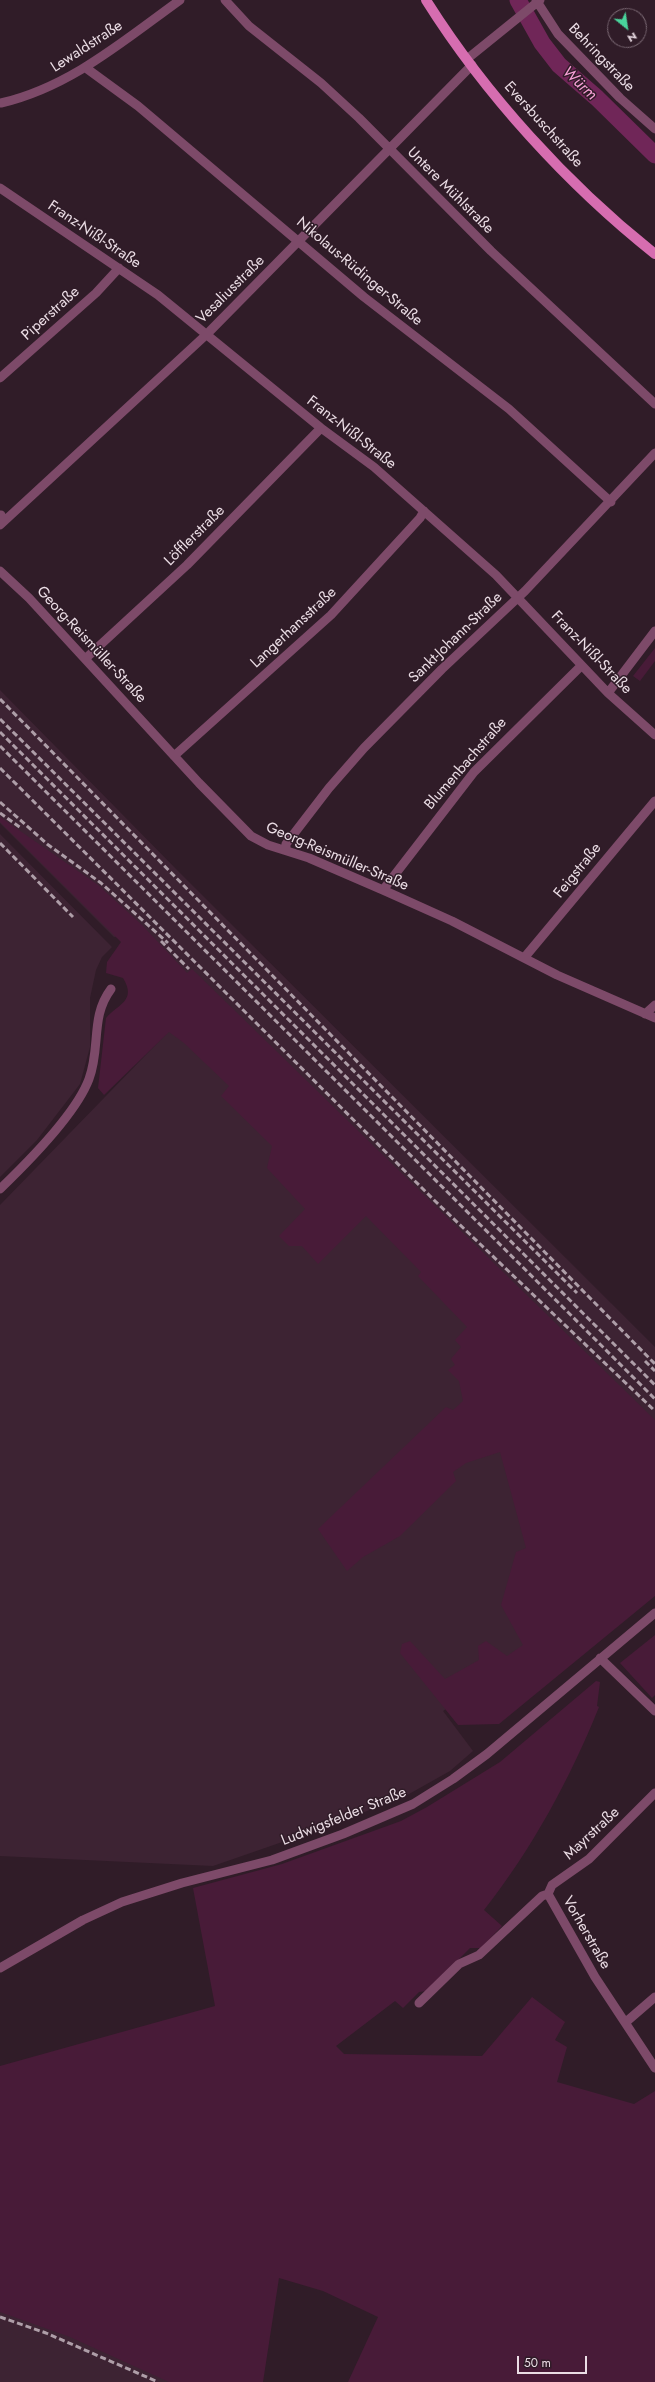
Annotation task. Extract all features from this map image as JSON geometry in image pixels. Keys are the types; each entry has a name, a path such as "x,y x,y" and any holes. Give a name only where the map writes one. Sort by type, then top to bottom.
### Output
{"main road":[{"name":"Eversbuschstraße","path":"426,0 469,62 550,158 634,237 655,254"}],"street":[{"name":"Lewaldstraße","path":"1,103 25,98 61,82 86,68 180,0"},
{"name":"Untere Mühlstraße","path":"224,0 249,26 321,83 492,251 655,404"},
{"name":"Vesaliusstraße","path":"0,525 207,334 388,149 469,62 536,2"},
{"name":"Behringstraße","path":"536,2 558,34 610,89 655,129"},
{"name":"Nikolaus-Rüdinger-Straße","path":"86,68 92,74 138,106 364,297 509,409 611,502"},
{"name":"Franz-Nißl-Straße","path":"0,188 158,295 321,428 374,467 519,597 581,666 608,693 655,735"},
{"name":"Piperstraße","path":"0,378 96,293 119,268"},
{"name":"Löfflerstraße","path":"85,659 187,565 321,428"},
{"name":"Sankt-Johann-Straße","path":"286,850 286,844 291,837 329,788 364,748 442,669 519,597 611,502 655,453"},
{"name":"Langerhansstraße","path":"174,756 331,615 420,518 424,511"},
{"name":"Georg-Reismüller-Straße","path":"0,571 29,598 174,756 251,836 268,845 286,850 383,890 452,921 524,958 655,1018"},
{"path":"608,693 655,631"},
{"name":"Blumenbachstraße","path":"383,890 474,772 581,666"},
{"name":"Feigstraße","path":"524,958 655,802"},
{"path":"0,1190 29,1160 83,1092 95,1060 99,1011 111,989"},
{"path":"645,1014 655,1005"},
{"name":"Ludwigsfelder Straße","path":"0,1968 83,1920 122,1902 174,1885 272,1860 343,1834 413,1804 453,1779 487,1754 655,1613"},
{"path":"600,1658 654,1709"},
{"name":"Mayrstraße","path":"548,1894 552,1884 589,1859 655,1793"},
{"name":"Vorherstraße","path":"420,2003 459,1964 479,1955 542,1896 548,1894 595,1977 655,2068"},
{"path":"626,2022 655,1997"}],"shaded area":[{"path":"655,648 655,661 640,681 633,676"},
{"path":"0,690 180,873 655,1347 655,1424 119,936 114,937 0,823"},
{"path":"0,817 98,885 142,925 187,973 192,969 655,1420 655,1596 499,1724 458,1725 400,1653 402,1644 410,1641 445,1679 479,1660 478,1646 486,1641 507,1656 523,1645 501,1605 516,1552 526,1548 500,1452 466,1463 453,1472 456,1481 400,1536 363,1557 347,1571 318,1529 446,1407 453,1410 463,1401 459,1381 448,1370 455,1365 451,1359 461,1347 455,1340 467,1327 418,1276 421,1272 366,1216 318,1264 302,1246 289,1246 279,1236 305,1209 267,1168 272,1146 221,1096 229,1086 184,1043 169,1032 104,1095 98,1088 106,1018 124,1001 128,992 123,978 106,973 107,962 121,942 0,822"},
{"path":"0,834 112,947 102,957 96,970 90,998 90,1047 80,1084 37,1140 0,1177"},
{"path":"172,1028 481,1322 528,1553 536,1650 443,1711 473,1751 450,1771 409,1794 340,1822 213,1866 0,1856 0,1205"},
{"path":"655,1635 655,1695 652,1698 620,1663"},
{"path":"596,1681 600,1682 597,1706 599,1707 576,1761 534,1838 502,1887 484,1910 502,1926 481,1948 470,1948 427,1991 419,1992 403,2008 395,2001 336,2046 344,2054 482,2056 532,1997 565,2022 555,2040 567,2047 557,2082 634,2104 655,2091 655,2382 348,2382 378,2317 323,2291 279,2278 263,2382 169,2382 70,2337 0,2312 0,2066 215,2006 193,1888 282,1864 401,1821 427,1807 500,1762"},
{"path":"0,2295 226,2382 0,2382"}],"waterway":[{"name":"Würm","path":"518,0 542,43 559,65 597,98 655,155"}],"railway":[{"path":"0,699 655,1364"},
{"path":"0,719 577,1293"},
{"path":"0,732 655,1385"},
{"path":"0,746 655,1399"},
{"path":"0,768 435,1201 655,1411"},
{"path":"0,802 47,844 101,883 168,943"},
{"path":"0,813 21,828"},
{"path":"0,843 73,917"},
{"path":"161,941 189,969"},
{"path":"645,1361 655,1371"},
{"path":"0,2317 46,2333 158,2382"}]}
